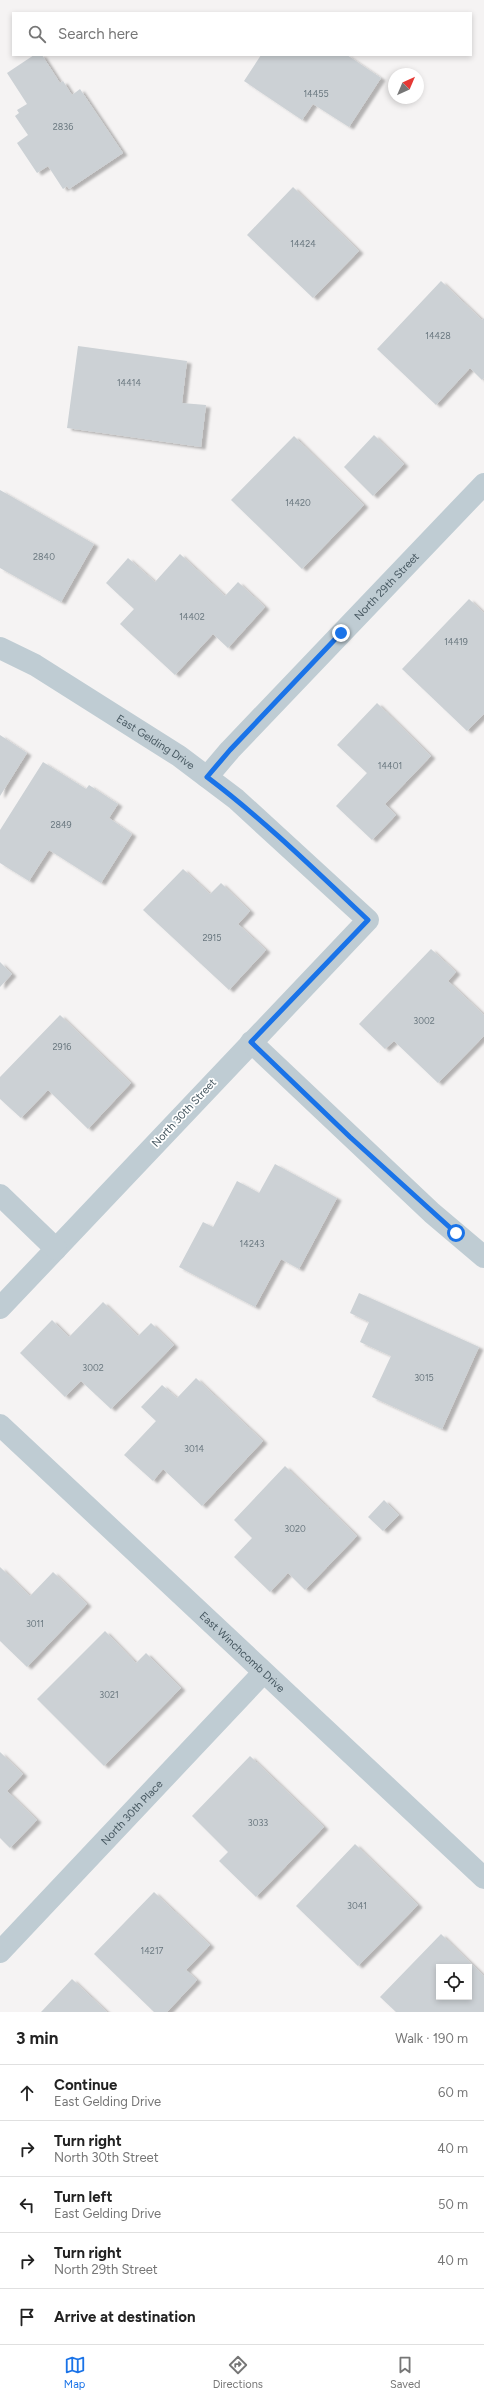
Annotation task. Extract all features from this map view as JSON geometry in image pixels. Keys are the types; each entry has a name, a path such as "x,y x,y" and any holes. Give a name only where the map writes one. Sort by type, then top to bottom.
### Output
{"street":[{"name":"North 29th Street","path":"207,777 230,750 484,484"},
{"name":"East Gelding Drive","path":"0,648 34,665 179,756 236,799 287,844 368,920"},
{"name":"North 30th Street","path":"0,1308 368,920"},
{"path":"251,1042 432,1213 484,1256"},
{"path":"0,1195 56,1249"},
{"name":"East Winchcomb Drive","path":"0,1425 263,1673 484,1878"},
{"name":"North 30th Place","path":"0,1952 263,1673"}],"building":[{"path":"32,56 43,56 60,83 63,81 72,95 80,89 123,153 69,189 67,186 63,189 48,166 37,173 17,143 28,135 15,116 19,113 17,110 27,104 7,73"},
{"path":"260,56 348,56 381,78 349,127 313,104 302,120 244,81"},
{"path":"293,187 359,251 313,298 247,235"},
{"path":"441,281 482,320 484,318 484,378 482,380 470,368 436,405 377,349"},
{"path":"78,346 187,361 182,403 206,405 201,447 67,428"},
{"path":"374,435 404,464 373,496 344,467"},
{"path":"294,436 364,505 302,569 231,500"},
{"path":"0,490 94,544 61,602 0,568"},
{"path":"180,554 225,596 238,582 265,607 228,648 213,634 175,675 120,624 134,609 106,583 128,558 155,582"},
{"path":"469,599 484,613 484,714 467,731 402,669"},
{"path":"377,703 431,756 385,804 396,815 372,840 336,806 367,773 337,745"},
{"path":"0,735 27,753 0,796"},
{"path":"43,762 86,789 89,785 118,804 109,818 132,834 101,883 49,850 29,881 0,863 0,830"},
{"path":"183,869 210,894 221,883 250,911 238,924 266,950 229,990 143,910"},
{"path":"431,949 456,972 448,981 484,1015 484,1036 438,1083 394,1041 385,1049 359,1024"},
{"path":"0,962 12,974 0,987"},
{"path":"60,1015 131,1083 88,1129 48,1090 21,1118 0,1099 0,1077"},
{"path":"275,1164 337,1198 299,1269 281,1259 255,1307 179,1267 203,1222 213,1227 237,1181 259,1193"},
{"path":"359,1293 479,1347 442,1429 372,1397 391,1356 360,1342 369,1322 350,1313"},
{"path":"103,1302 138,1336 151,1323 174,1345 111,1409 81,1381 65,1397 20,1353 52,1320 69,1337"},
{"path":"196,1378 263,1441 202,1506 163,1469 153,1481 124,1455 156,1421 141,1407 162,1385 177,1398"},
{"path":"285,1466 357,1536 305,1590 288,1573 270,1592 234,1557 252,1538 234,1520"},
{"path":"384,1500 399,1515 383,1531 368,1517"},
{"path":"0,1567 30,1596 53,1572 87,1604 27,1667 0,1641"},
{"path":"105,1631 136,1663 146,1653 181,1688 104,1766 37,1699"},
{"path":"0,1752 23,1774 7,1791 37,1820 10,1848 0,1838"},
{"path":"250,1756 324,1827 256,1897 219,1861 228,1852 192,1816"},
{"path":"355,1844 418,1905 358,1966 296,1906"},
{"path":"154,1892 210,1945 186,1970 197,1980 167,2012 154,2012 94,1954"},
{"path":"441,1934 472,1964 436,1964 436,2000 472,2000 472,1964 484,1976 484,2012 396,2012 380,1997"},
{"path":"72,1979 107,2012 41,2012"}],"route":[{"path":"341,633 230,750 207,777 236,799 287,844 368,920 251,1042 350,1137 432,1213 456,1233"}]}
